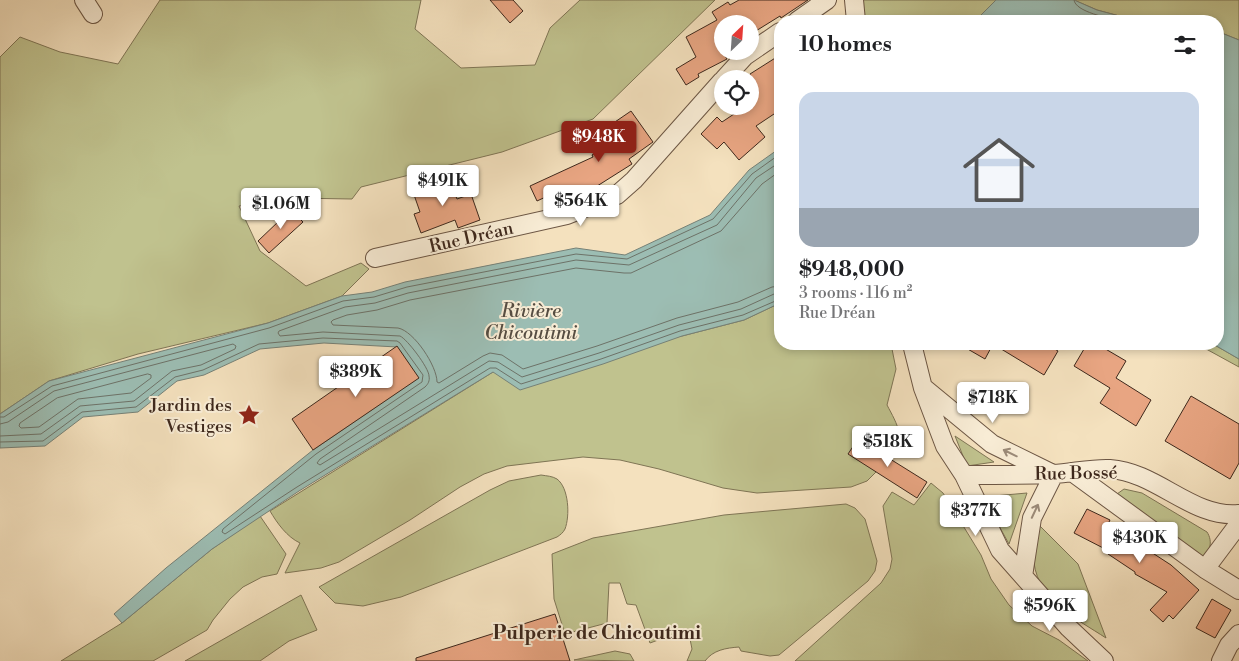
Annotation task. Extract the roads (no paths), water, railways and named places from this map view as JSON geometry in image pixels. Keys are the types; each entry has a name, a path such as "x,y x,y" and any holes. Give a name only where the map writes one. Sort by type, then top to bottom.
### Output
{"street":[{"path":"805,15 827,0"},
{"path":"854,0 855,15"},
{"name":"Rue Dréan","path":"732,70 745,56 774,36"},
{"name":"Rue Dréan","path":"375,258 567,215 617,195 634,180 714,90"},
{"path":"914,350 923,388 945,446 964,475 1000,550 1069,628 1104,661"},
{"path":"923,388 992,444 1054,474 1032,518 1023,576"},
{"name":"Rue Bossé","path":"964,475 1054,474 1110,469 1136,474 1207,510 1226,515 1239,514"},
{"path":"1072,472 1205,569 1239,590"},
{"path":"1205,569 1238,525 1239,514"},
{"path":"1221,661 1229,645 1239,634"}],"water":[{"path":"996,0 1074,0 1097,10 1116,15 981,15"},
{"path":"1224,34 1239,40 1239,359 1223,350"},
{"name":"Rivière Chicoutimi","path":"774,152 774,306 744,320 682,336 603,364 520,390 493,372 299,491 212,549 122,623 114,614 166,568 313,450 418,378 397,347 324,343 260,349 204,375 177,381 138,412 83,417 45,446 0,448 0,414 49,381 268,323 342,296 372,292 405,282 576,248 625,255 710,215 749,170"}],"place":[{"name":"Jardin des Vestiges","path":"249,415"}],"district":[{"name":"Pulperie de Chicoutimi","path":"597,632"}]}
